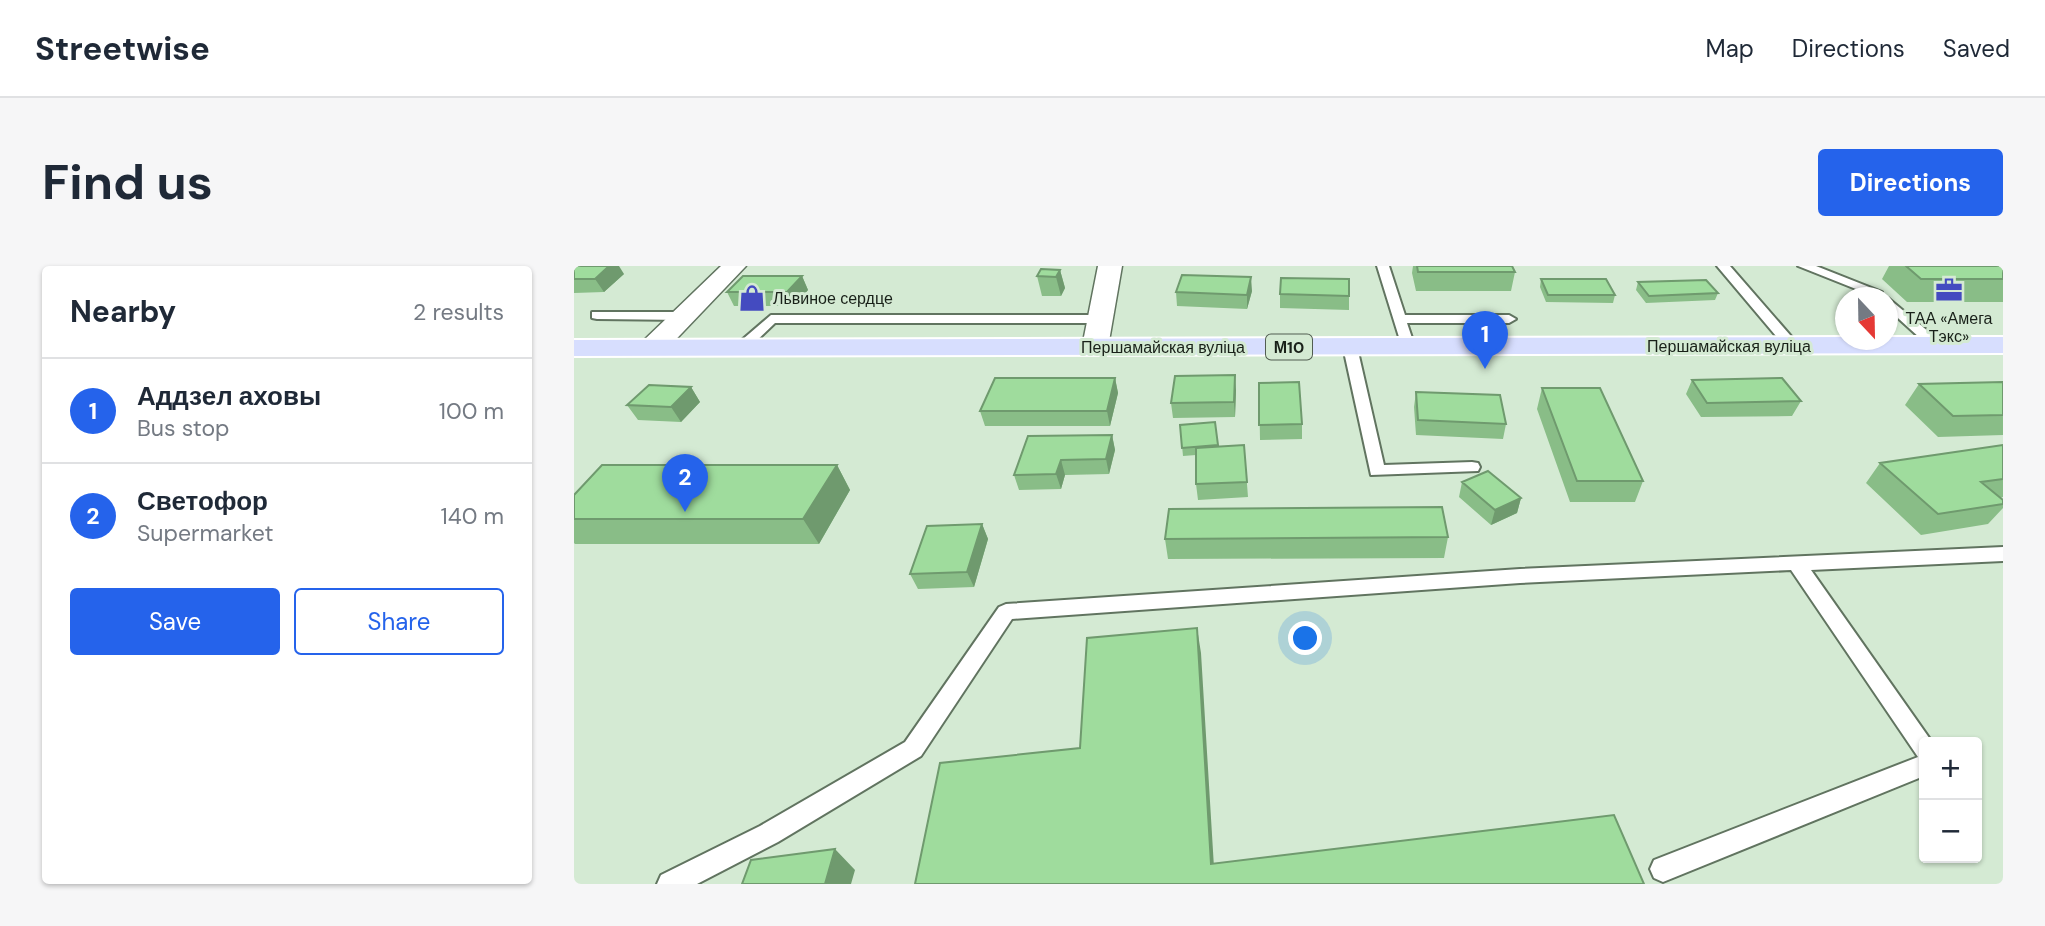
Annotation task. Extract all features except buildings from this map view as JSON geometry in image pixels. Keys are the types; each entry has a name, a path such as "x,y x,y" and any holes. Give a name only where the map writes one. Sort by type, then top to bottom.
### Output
{"main road":[{"name":"Першамайская вуліца","path":"574,348 2001,346"}],"street":[{"path":"652,348 734,266"},
{"path":"1095,347 1110,266"}],"lane":[{"path":"1383,266 1408,347"},
{"path":"1723,266 1792,346"},
{"path":"1804,266 1858,287"},
{"path":"1831,266 1858,277"},
{"path":"1846,266 1870,287"},
{"path":"1898,311 1936,345"},
{"path":"597,315 685,316"},
{"path":"741,348 771,320 1101,319"},
{"path":"1399,319 1509,320"},
{"path":"1350,347 1377,471 1472,467"},
{"path":"670,884 769,834 913,749 1006,612 1520,576 2003,554"},
{"path":"1797,564 1919,742"},
{"path":"1663,869 1919,767"}],"place":[{"name":"ТАА «Амега Тэкс»","path":"1949,290"},
{"name":"Львиное сердце","path":"752,298"},
{"name":"Аддзел аховы","path":"1485,369"},
{"name":"Светофор","path":"685,512"}]}
